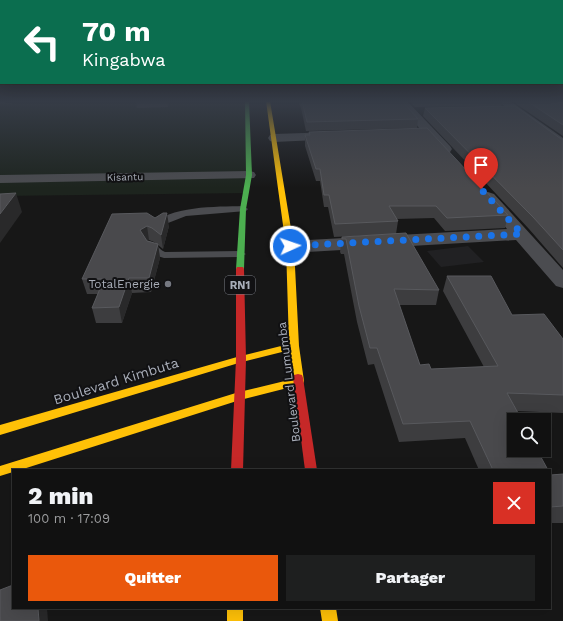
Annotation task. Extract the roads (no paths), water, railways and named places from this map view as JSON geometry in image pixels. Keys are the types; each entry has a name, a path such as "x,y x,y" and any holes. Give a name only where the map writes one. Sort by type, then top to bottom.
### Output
{"main road":[{"name":"RN1","path":"238,469 241,359 240,254 243,209 249,176 248,130"},
{"name":"Boulevard Lumumba","path":"273,130 290,246 294,346 311,469"},
{"name":"Boulevard Kimbuta","path":"0,430 241,359 294,346"},
{"path":"0,471 239,396 299,381"},
{"path":"235,609 235,621"},
{"path":"328,609 330,621"}],"street":[{"path":"544,130 563,144"},
{"path":"414,133 430,132 455,161"},
{"path":"274,138 344,135"},
{"name":"Kisantu","path":"0,179 249,176"},
{"path":"476,183 563,282"},
{"path":"290,246 522,234"}],"lane":[{"path":"156,227 162,221 192,212 243,209"},
{"path":"150,244 155,252 164,255 240,254"}],"place":[{"name":"TotalEnergie","path":"168,284"}]}
